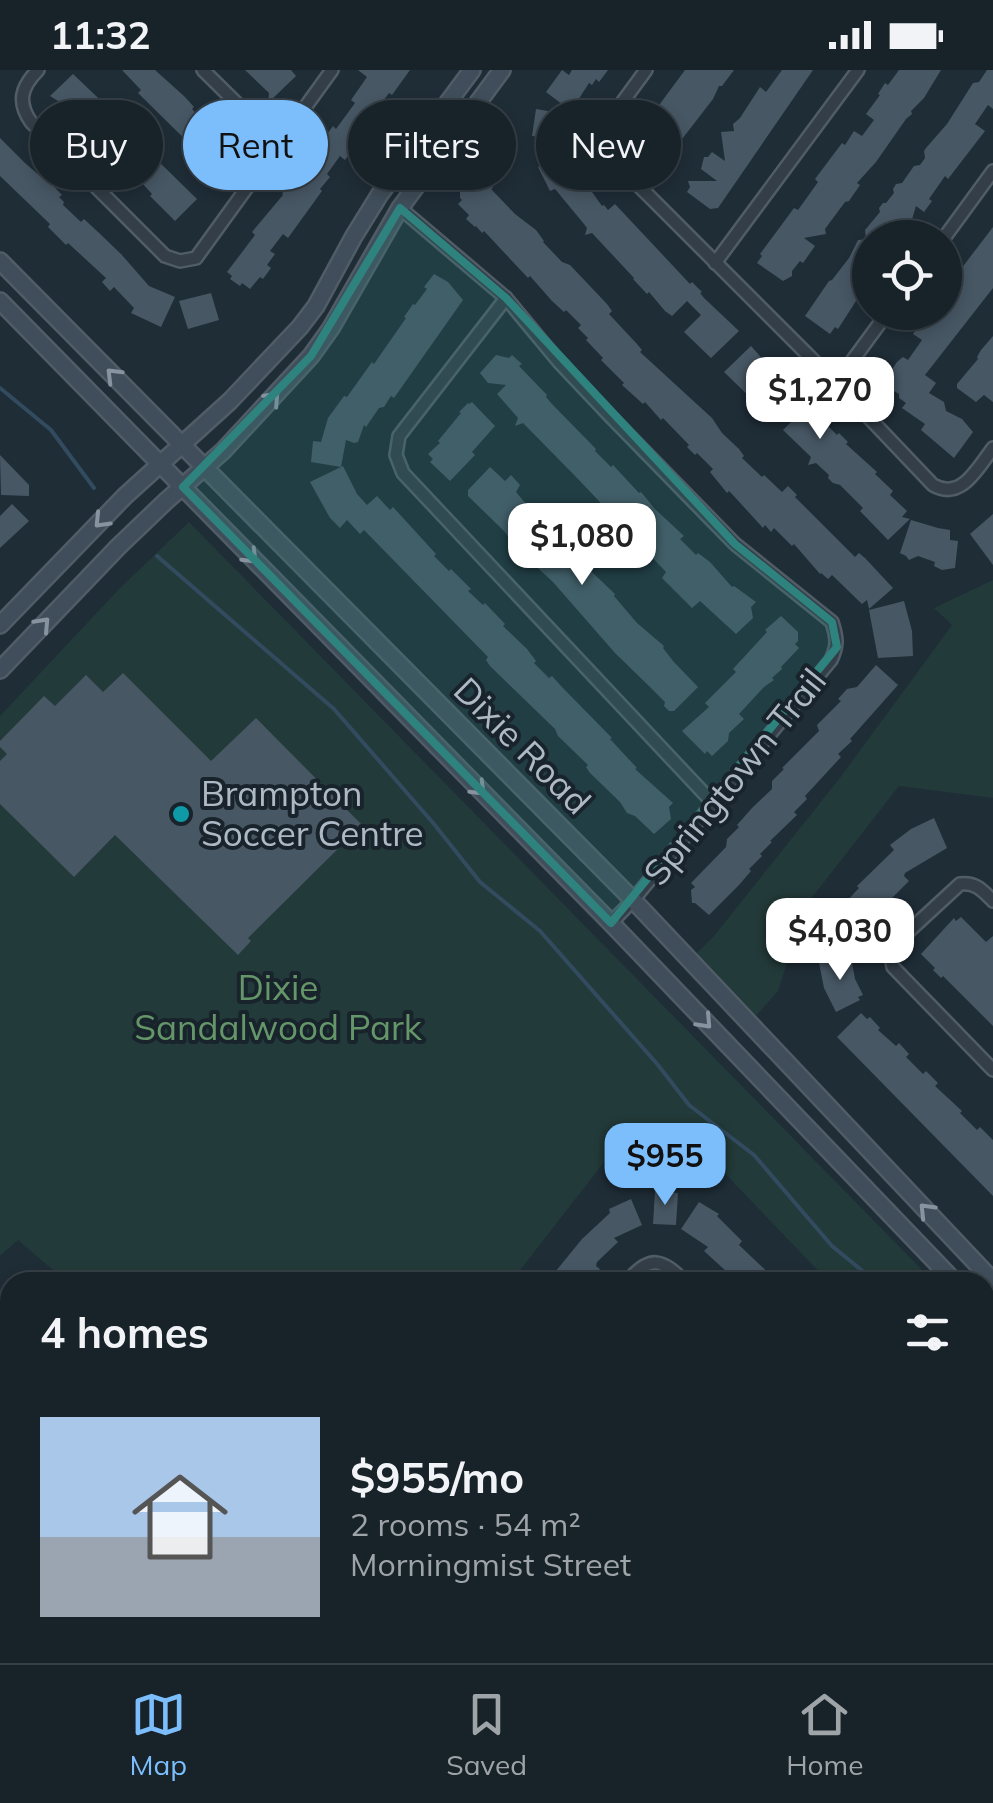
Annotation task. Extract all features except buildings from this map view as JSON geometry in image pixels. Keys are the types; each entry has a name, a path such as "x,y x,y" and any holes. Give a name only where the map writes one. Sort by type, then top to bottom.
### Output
{"main road":[{"path":"0,625 160,463 230,401 300,327 380,194 472,70"},
{"path":"0,670 118,547 205,468 311,356 400,208 502,70"},
{"name":"Dixie Road","path":"0,261 633,900 984,1272"},
{"name":"Dixie Road","path":"0,300 611,922 946,1272"}],"street":[{"path":"38,70 24,87 24,112 165,256 180,261 196,258 245,190"},
{"path":"203,70 233,100"},
{"path":"310,100 332,70"},
{"path":"646,70 605,126 602,142 609,156 933,485 943,491 955,490 993,448"},
{"path":"715,264 858,70"},
{"path":"957,220 993,171"},
{"name":"Springtown Trail","path":"400,208 506,298 610,418 735,544 832,622 837,637 831,660 611,922"},
{"path":"506,298 400,436 396,454 402,473 712,804"},
{"path":"836,383 875,330"},
{"path":"993,901 979,887 960,884 896,943 891,956 893,967 993,1070"},
{"path":"637,1272 655,1262 675,1272"}],"highlighted area":[{"path":"400,208 506,298 735,544 832,622 837,647 611,923 183,487 311,356"}],"green space":[{"name":"Dixie Sandalwood Park","path":"189,522 924,1272 819,1272 710,1158 629,1130 519,1272 55,1272 18,1240 0,1256 0,716 120,588"},
{"path":"993,580 993,798 899,786 806,905 778,991 755,1017 696,954 839,779 952,625 934,608"}],"waterway":[{"path":"0,388 51,430 94,488"},
{"path":"157,556 334,709 480,882 540,931 689,1105 754,1155 832,1246 864,1272"}],"place":[{"name":"Brampton Soccer Centre","path":"181,814"}]}
